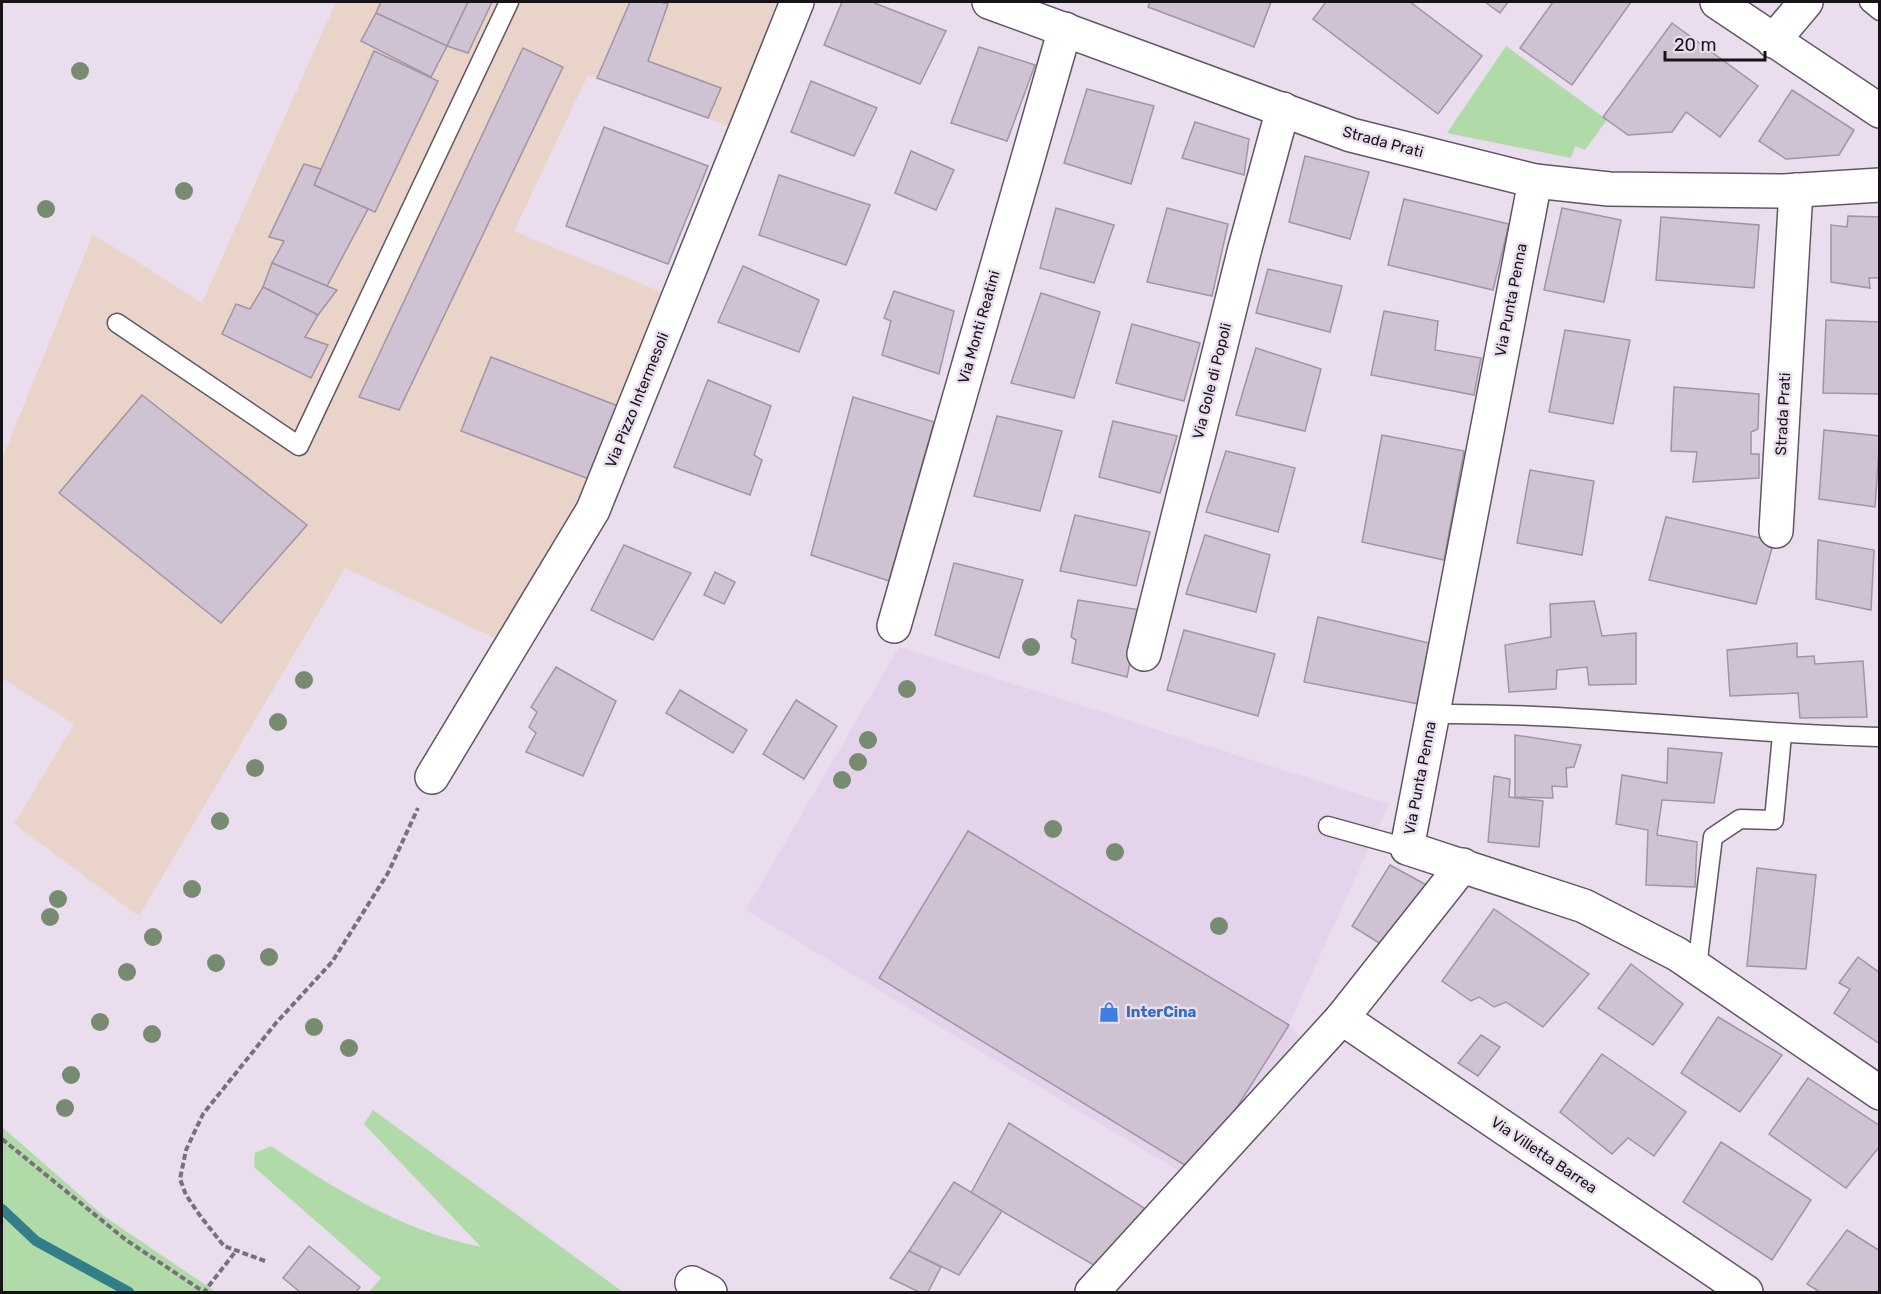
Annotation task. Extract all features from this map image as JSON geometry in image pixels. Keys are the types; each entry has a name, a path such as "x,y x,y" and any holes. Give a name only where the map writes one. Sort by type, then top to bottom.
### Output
{"street":[{"name":"Via Pizzo Intermesoli","path":"432,777 593,510 797,2"},
{"name":"Strada Prati","path":"989,2 1352,135 1535,180 1609,189 1796,190 1880,185"},
{"path":"1718,2 1880,111"},
{"path":"1773,41 1806,2"},
{"name":"Via Monti Reatini","path":"894,626 1065,29"},
{"name":"Via Gole di Popoli","path":"1144,654 1242,260 1283,109"},
{"name":"Via Punta Penna","path":"1535,180 1407,848 1584,906 1677,954 1880,1093"},
{"name":"Strada Prati","path":"1776,531 1796,190"},
{"path":"1092,1293 1342,1018 1463,865"},
{"name":"Via Villetta Barrea","path":"1342,1018 1746,1293"}],"lane":[{"path":"117,323 299,446 509,2"},
{"path":"1869,2 1880,11"},
{"path":"1432,714 1500,713 1782,735 1880,737"},
{"path":"1697,967 1713,837 1740,819 1774,820 1782,735"},
{"path":"1328,826 1407,848"}],"path":[{"path":"265,1261 224,1246 186,1195 180,1179 186,1150 203,1114 276,1023 332,962 388,873 432,777"},
{"path":"2,1139 126,1240 204,1292 236,1251"}],"shaded area":[{"path":"336,2 777,2 729,126 588,75 514,231 666,294 596,485 503,642 345,568 139,916 14,824 74,724 2,678 2,459 93,234 202,303"},
{"path":"899,647 1389,804 1289,1024 1300,1039 1192,1179 746,910"}],"green space":[{"path":"1506,46 1607,120 1585,150 1575,146 1571,158 1447,133"},
{"path":"373,1110 623,1292 369,1292 381,1278 254,1167 255,1153 271,1146 345,1193 398,1220 425,1231 481,1247 364,1124"},
{"path":"2,1127 105,1217 216,1292 2,1292"}],"building":[{"path":"381,2 468,2 447,46 376,13"},
{"path":"468,2 492,2 468,53 447,46"},
{"path":"630,2 668,4 648,61 721,88 708,118 597,78"},
{"path":"842,2 872,2 946,31 920,84 824,45"},
{"path":"1150,2 1271,2 1254,47 1148,7"},
{"path":"1326,2 1410,2 1482,56 1438,114 1313,19"},
{"path":"1485,2 1508,2 1500,13"},
{"path":"1553,2 1631,2 1572,85 1520,48"},
{"path":"376,13 447,46 431,77 361,41"},
{"path":"1672,23 1758,86 1720,137 1686,112 1672,132 1628,135 1603,117"},
{"path":"979,47 1035,65 1007,141 951,123"},
{"path":"523,48 563,67 399,410 359,397"},
{"path":"374,51 438,81 375,212 314,185"},
{"path":"811,81 877,108 854,156 791,132"},
{"path":"1087,89 1154,106 1131,184 1064,163"},
{"path":"1792,90 1854,130 1839,155 1786,159 1759,141"},
{"path":"1195,122 1249,139 1244,175 1182,158"},
{"path":"604,127 708,166 668,264 566,226"},
{"path":"911,151 954,170 936,210 895,193"},
{"path":"1305,156 1369,172 1350,239 1289,222"},
{"path":"304,164 321,169 314,185 368,209 327,286 272,263 284,241 269,237"},
{"path":"779,175 870,205 846,265 759,235"},
{"path":"1404,199 1509,224 1493,290 1388,265"},
{"path":"1056,208 1114,225 1094,283 1040,268"},
{"path":"1167,208 1228,224 1212,296 1147,282"},
{"path":"1562,208 1621,220 1604,302 1544,290"},
{"path":"1848,216 1880,217 1880,278 1869,278 1870,288 1831,282 1831,225 1847,227"},
{"path":"1661,217 1759,225 1754,288 1656,280"},
{"path":"272,263 337,290 318,315 263,287"},
{"path":"743,266 819,300 799,352 718,322"},
{"path":"1268,269 1342,286 1330,332 1256,313"},
{"path":"263,287 318,315 305,337 328,345 311,378 222,334 236,304 250,309"},
{"path":"894,291 954,311 939,374 882,355 891,321 884,318"},
{"path":"1041,293 1100,312 1074,398 1011,383"},
{"path":"1384,311 1438,321 1435,350 1481,358 1474,395 1371,375"},
{"path":"1826,320 1880,322 1880,394 1823,393"},
{"path":"1132,324 1200,343 1184,401 1116,383"},
{"path":"1565,330 1630,340 1613,424 1549,412"},
{"path":"1256,348 1321,369 1305,431 1236,415"},
{"path":"491,357 618,406 589,479 461,431"},
{"path":"708,380 771,406 754,455 762,460 750,495 674,467"},
{"path":"1674,387 1759,394 1758,429 1751,432 1751,454 1759,454 1759,478 1693,482 1697,452 1671,451"},
{"path":"142,395 307,525 221,623 59,493"},
{"path":"853,397 934,422 889,581 811,555"},
{"path":"997,416 1062,431 1040,511 974,496"},
{"path":"1113,421 1177,436 1160,493 1099,477"},
{"path":"1824,430 1880,436 1875,507 1819,499"},
{"path":"1382,435 1464,451 1444,560 1362,542"},
{"path":"1226,451 1295,468 1278,532 1206,512"},
{"path":"1530,470 1594,481 1582,555 1517,543"},
{"path":"1075,515 1150,532 1136,586 1060,571"},
{"path":"1666,517 1774,541 1756,604 1649,580"},
{"path":"1205,535 1270,555 1256,612 1186,594"},
{"path":"1818,540 1874,550 1871,610 1816,599"},
{"path":"624,545 691,573 653,640 591,610"},
{"path":"954,563 1023,580 999,658 935,635"},
{"path":"715,572 735,582 724,604 704,595"},
{"path":"1078,600 1141,610 1127,677 1072,663 1076,640 1071,637"},
{"path":"1594,601 1602,636 1636,633 1636,684 1589,685 1587,667 1557,670 1556,689 1509,692 1505,645 1551,637 1550,604"},
{"path":"1318,617 1429,643 1419,704 1304,682"},
{"path":"1184,630 1275,654 1258,716 1167,690"},
{"path":"1797,643 1797,657 1814,656 1815,664 1863,661 1867,717 1800,718 1798,693 1730,696 1727,650"},
{"path":"556,667 616,701 583,776 526,752 536,733 529,727 537,712 531,707"},
{"path":"680,690 747,730 733,753 666,713"},
{"path":"796,700 837,726 804,779 763,754"},
{"path":"1515,735 1581,745 1574,767 1566,768 1567,787 1552,786 1553,798 1515,797"},
{"path":"1668,748 1722,753 1714,803 1662,800 1657,835 1697,842 1695,887 1646,885 1648,830 1616,824 1622,775 1667,783"},
{"path":"1494,776 1510,779 1509,797 1543,801 1539,847 1488,842"},
{"path":"968,831 1289,1025 1196,1172 879,978"},
{"path":"1390,865 1441,893 1387,948 1352,926"},
{"path":"1757,868 1816,875 1806,969 1747,966"},
{"path":"1494,909 1589,974 1543,1027 1506,1002 1494,1007 1479,997 1471,1001 1442,981"},
{"path":"1858,957 1880,973 1880,1044 1834,1013 1850,989 1839,983"},
{"path":"1631,964 1683,1004 1653,1045 1598,1008"},
{"path":"1718,1017 1782,1055 1740,1112 1681,1073"},
{"path":"1481,1035 1500,1047 1478,1076 1458,1063"},
{"path":"1602,1054 1686,1112 1654,1156 1628,1138 1612,1154 1560,1112"},
{"path":"1808,1078 1880,1126 1880,1146 1846,1188 1769,1134"},
{"path":"1009,1123 1144,1208 1109,1274 971,1193"},
{"path":"1721,1142 1811,1200 1772,1260 1683,1202"},
{"path":"954,1182 1002,1211 959,1275 909,1251"},
{"path":"1847,1230 1880,1251 1880,1292 1820,1292 1807,1284"},
{"path":"309,1246 360,1287 356,1292 300,1292 283,1278"},
{"path":"909,1251 941,1267 928,1292 919,1292 890,1278"}],"waterway":[{"path":"2,1209 36,1241 129,1292"}],"place":[{"name":"InterCina","path":"1109,1012"}]}
